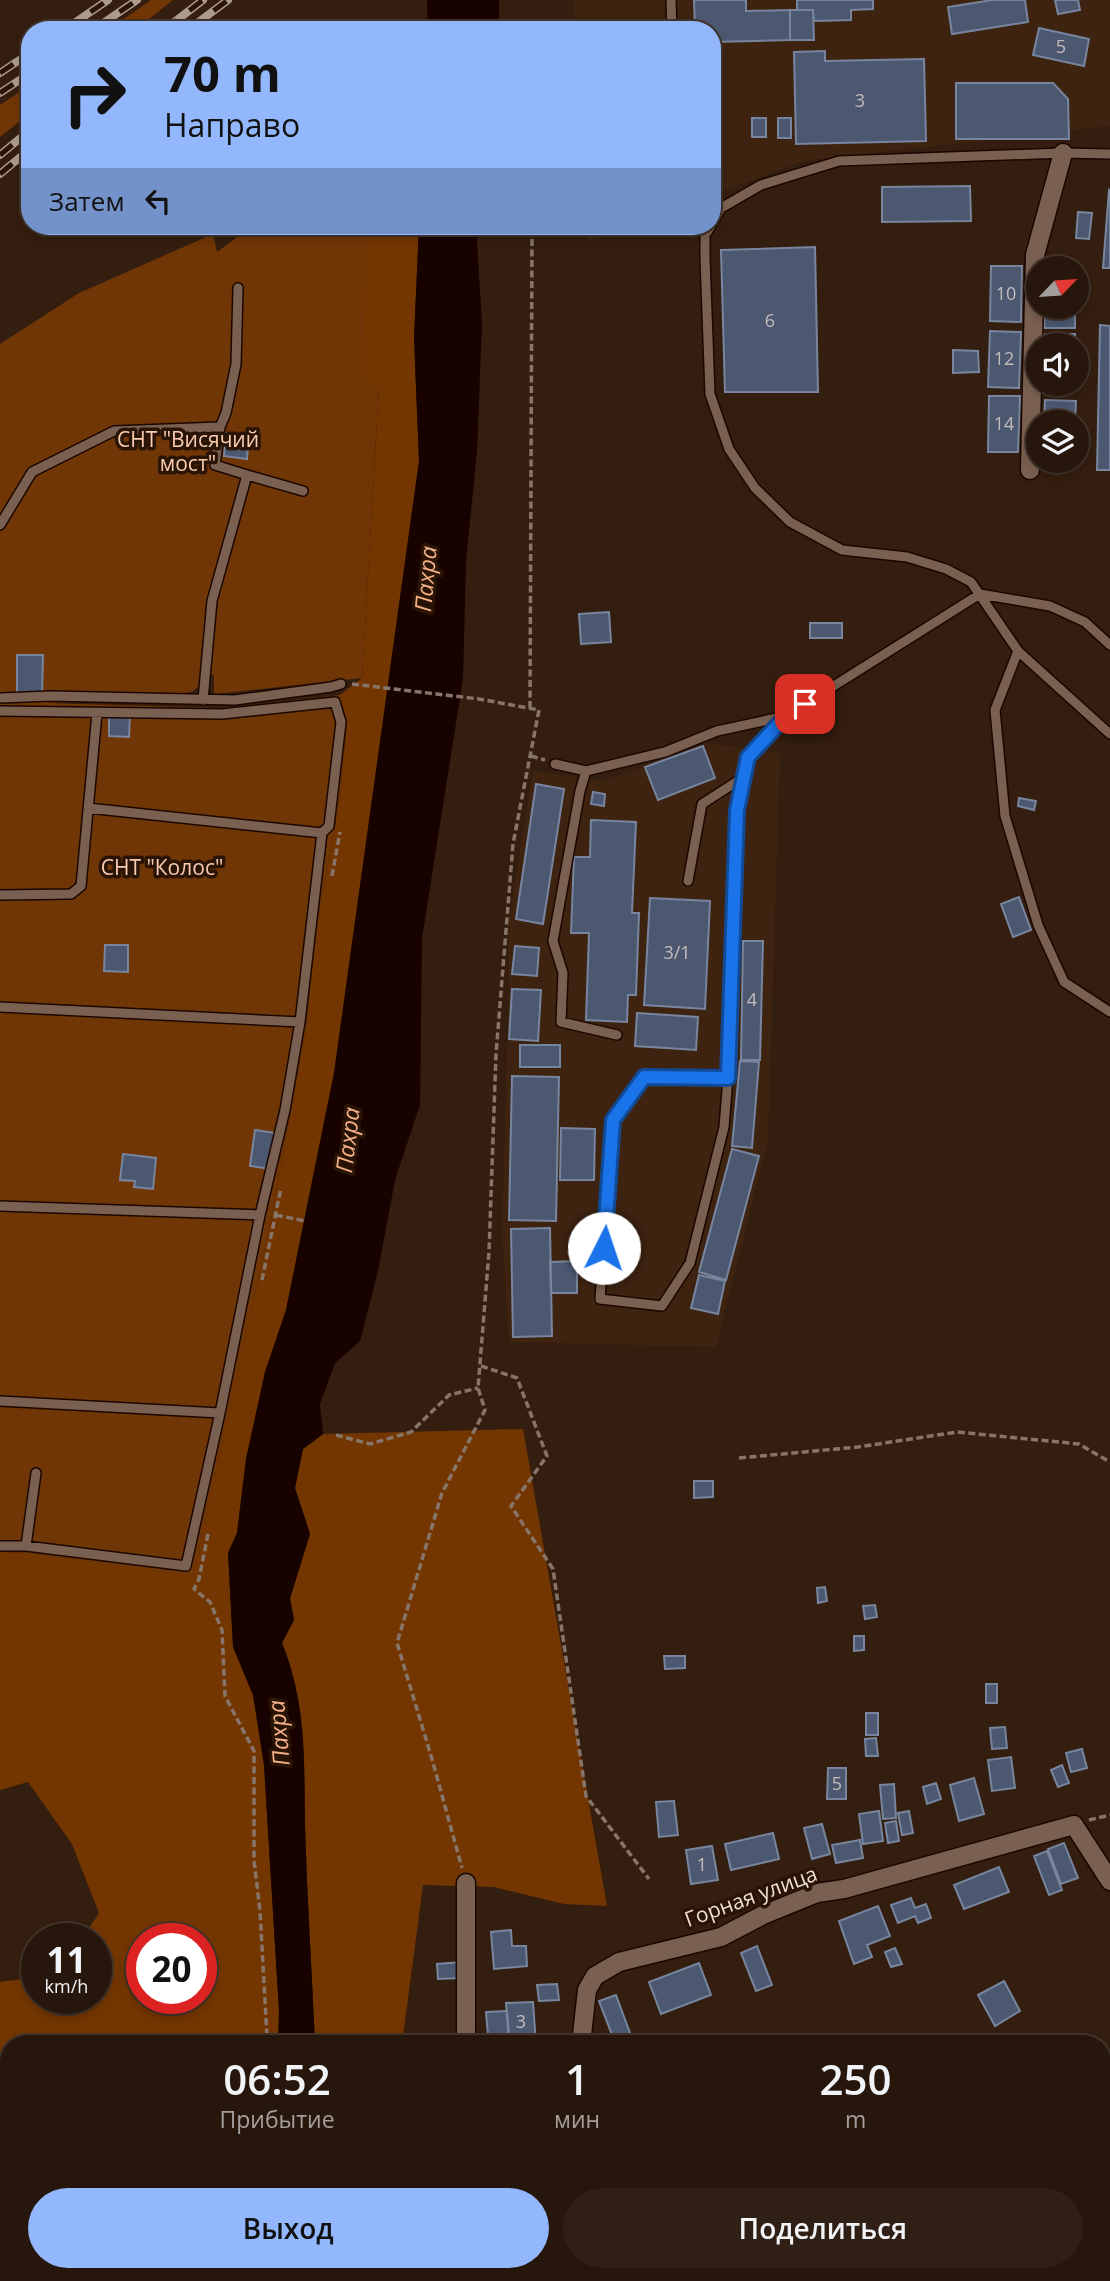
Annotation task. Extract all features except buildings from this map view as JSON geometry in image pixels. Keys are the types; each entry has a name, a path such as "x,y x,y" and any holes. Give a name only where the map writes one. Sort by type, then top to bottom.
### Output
{"street":[{"path":"1031,410 1035,255 1063,153"},
{"name":"Горная улица","path":"582,2035 587,1990 595,1976 619,1962 721,1937 763,1915 817,1893 844,1889 1074,1825 1110,1881"},
{"path":"466,1883 466,2035"}],"lane":[{"path":"671,0 672,21"},
{"path":"721,208 761,186 839,161 1063,153 1110,154"},
{"path":"705,235 710,394 729,449 755,488 790,522 842,550 907,556 946,569 971,582 1018,651 1110,734"},
{"path":"238,288 236,364 226,412 220,426 215,465 303,491"},
{"path":"0,525 32,472 114,431 220,426"},
{"path":"203,700 212,601 247,475"},
{"path":"728,1078 644,1077 613,1120 600,1299 662,1306 690,1263 724,1126 728,1078 737,810 748,757 786,716 980,594 1050,606 1085,622 1110,645"},
{"path":"1018,651 995,710 1005,816 1038,925 1064,982 1110,1012"},
{"path":"0,698 51,696 235,700 341,684"},
{"path":"0,711 222,714 335,702 341,722 329,826 322,833 300,1021 285,1110 260,1215 186,1566 26,1546 0,1546"},
{"path":"0,895 71,894 81,886 97,713"},
{"path":"555,764 586,771 665,752 717,732 786,716"},
{"path":"586,771 553,941 562,973 561,1022 617,1035"},
{"path":"688,881 702,804 744,777"},
{"path":"88,808 322,833"},
{"path":"0,1007 300,1021"},
{"path":"0,1206 260,1215"},
{"path":"0,1401 220,1413"},
{"path":"26,1546 36,1473"}],"path":[{"path":"530,708 532,236 536,235"},
{"path":"358,685 479,699 539,710 513,844 496,1054 489,1252 478,1388 485,1410 442,1493 397,1643 466,1883"},
{"path":"276,1215 305,1221"},
{"path":"480,1365 517,1378 547,1455 511,1506 553,1569 586,1796 649,1879"},
{"path":"336,1435 370,1444 411,1432 449,1395 478,1388"},
{"path":"739,1458 858,1447 957,1432 1079,1444 1110,1462"},
{"path":"194,1589 210,1602 222,1630 225,1696 254,1751 254,1860 268,2035"}],"shaded area":[{"path":"573,0 1110,0 1110,126 804,161 721,192 721,21 574,21"},
{"path":"368,235 419,235 414,338 419,461 334,1073 286,1310 265,1372 246,1459 237,1533 228,1553 233,1647 253,1695 264,1765 278,2035 0,2035 0,1982 21,1979 21,2014 112,2014 112,1923 92,1923 99,1913 72,1844 28,1782 0,1790 0,1552 29,1553 193,1576 272,1215 307,1021 316,930 340,798 347,721 340,695 362,678 379,388 362,375"},
{"path":"588,235 607,235 588,242"},
{"path":"707,743 780,753 768,1140 716,1347 509,1342 502,1227 509,987 508,925 533,771 603,781"},
{"path":"523,1429 607,1906 564,1904 494,1887 423,1885 403,2035 315,2035 304,1756 296,1689 282,1643 294,1620 290,1599 310,1534 295,1488 303,1449 323,1434"}],"green space":[{"path":"151,0 173,0 146,21 121,21"},
{"path":"21,91 21,120 0,137 0,105"},
{"name":"СНТ \"Колос\"","path":"211,235 213,235 217,252 240,235 368,235 379,387 362,678 214,694 214,675 201,673 200,685 181,695 48,703 222,708 340,695 347,721 340,798 316,930 307,1021 272,1215 193,1577 29,1553 0,1552 0,344 79,293"}],"water":[{"path":"427,0 499,0 499,21 428,21"},
{"name":"Пахра","path":"419,235 477,235 482,324 477,451 466,561 463,679 422,938 420,1105 395,1180 378,1271 360,1341 335,1363 320,1404 323,1434 303,1449 295,1488 310,1534 290,1598 294,1620 282,1643 296,1689 304,1756 315,2035 278,2035 264,1765 253,1695 233,1647 228,1553 237,1533 246,1459 265,1372 286,1310 334,1073 419,461 414,338"}],"railway":[{"path":"77,21 108,0"},
{"path":"106,21 137,0"},
{"path":"176,21 203,0"},
{"path":"200,21 228,0"},
{"path":"0,73 21,59"},
{"path":"0,93 21,79"},
{"path":"0,155 21,138"},
{"path":"0,174 21,156"}],"route":[{"path":"604,1248 613,1120 644,1077 728,1078 737,810 748,757 786,716 805,704"}],"park label":[{"name":"СНТ \"Висячий мост\"","path":"188,452"}]}
